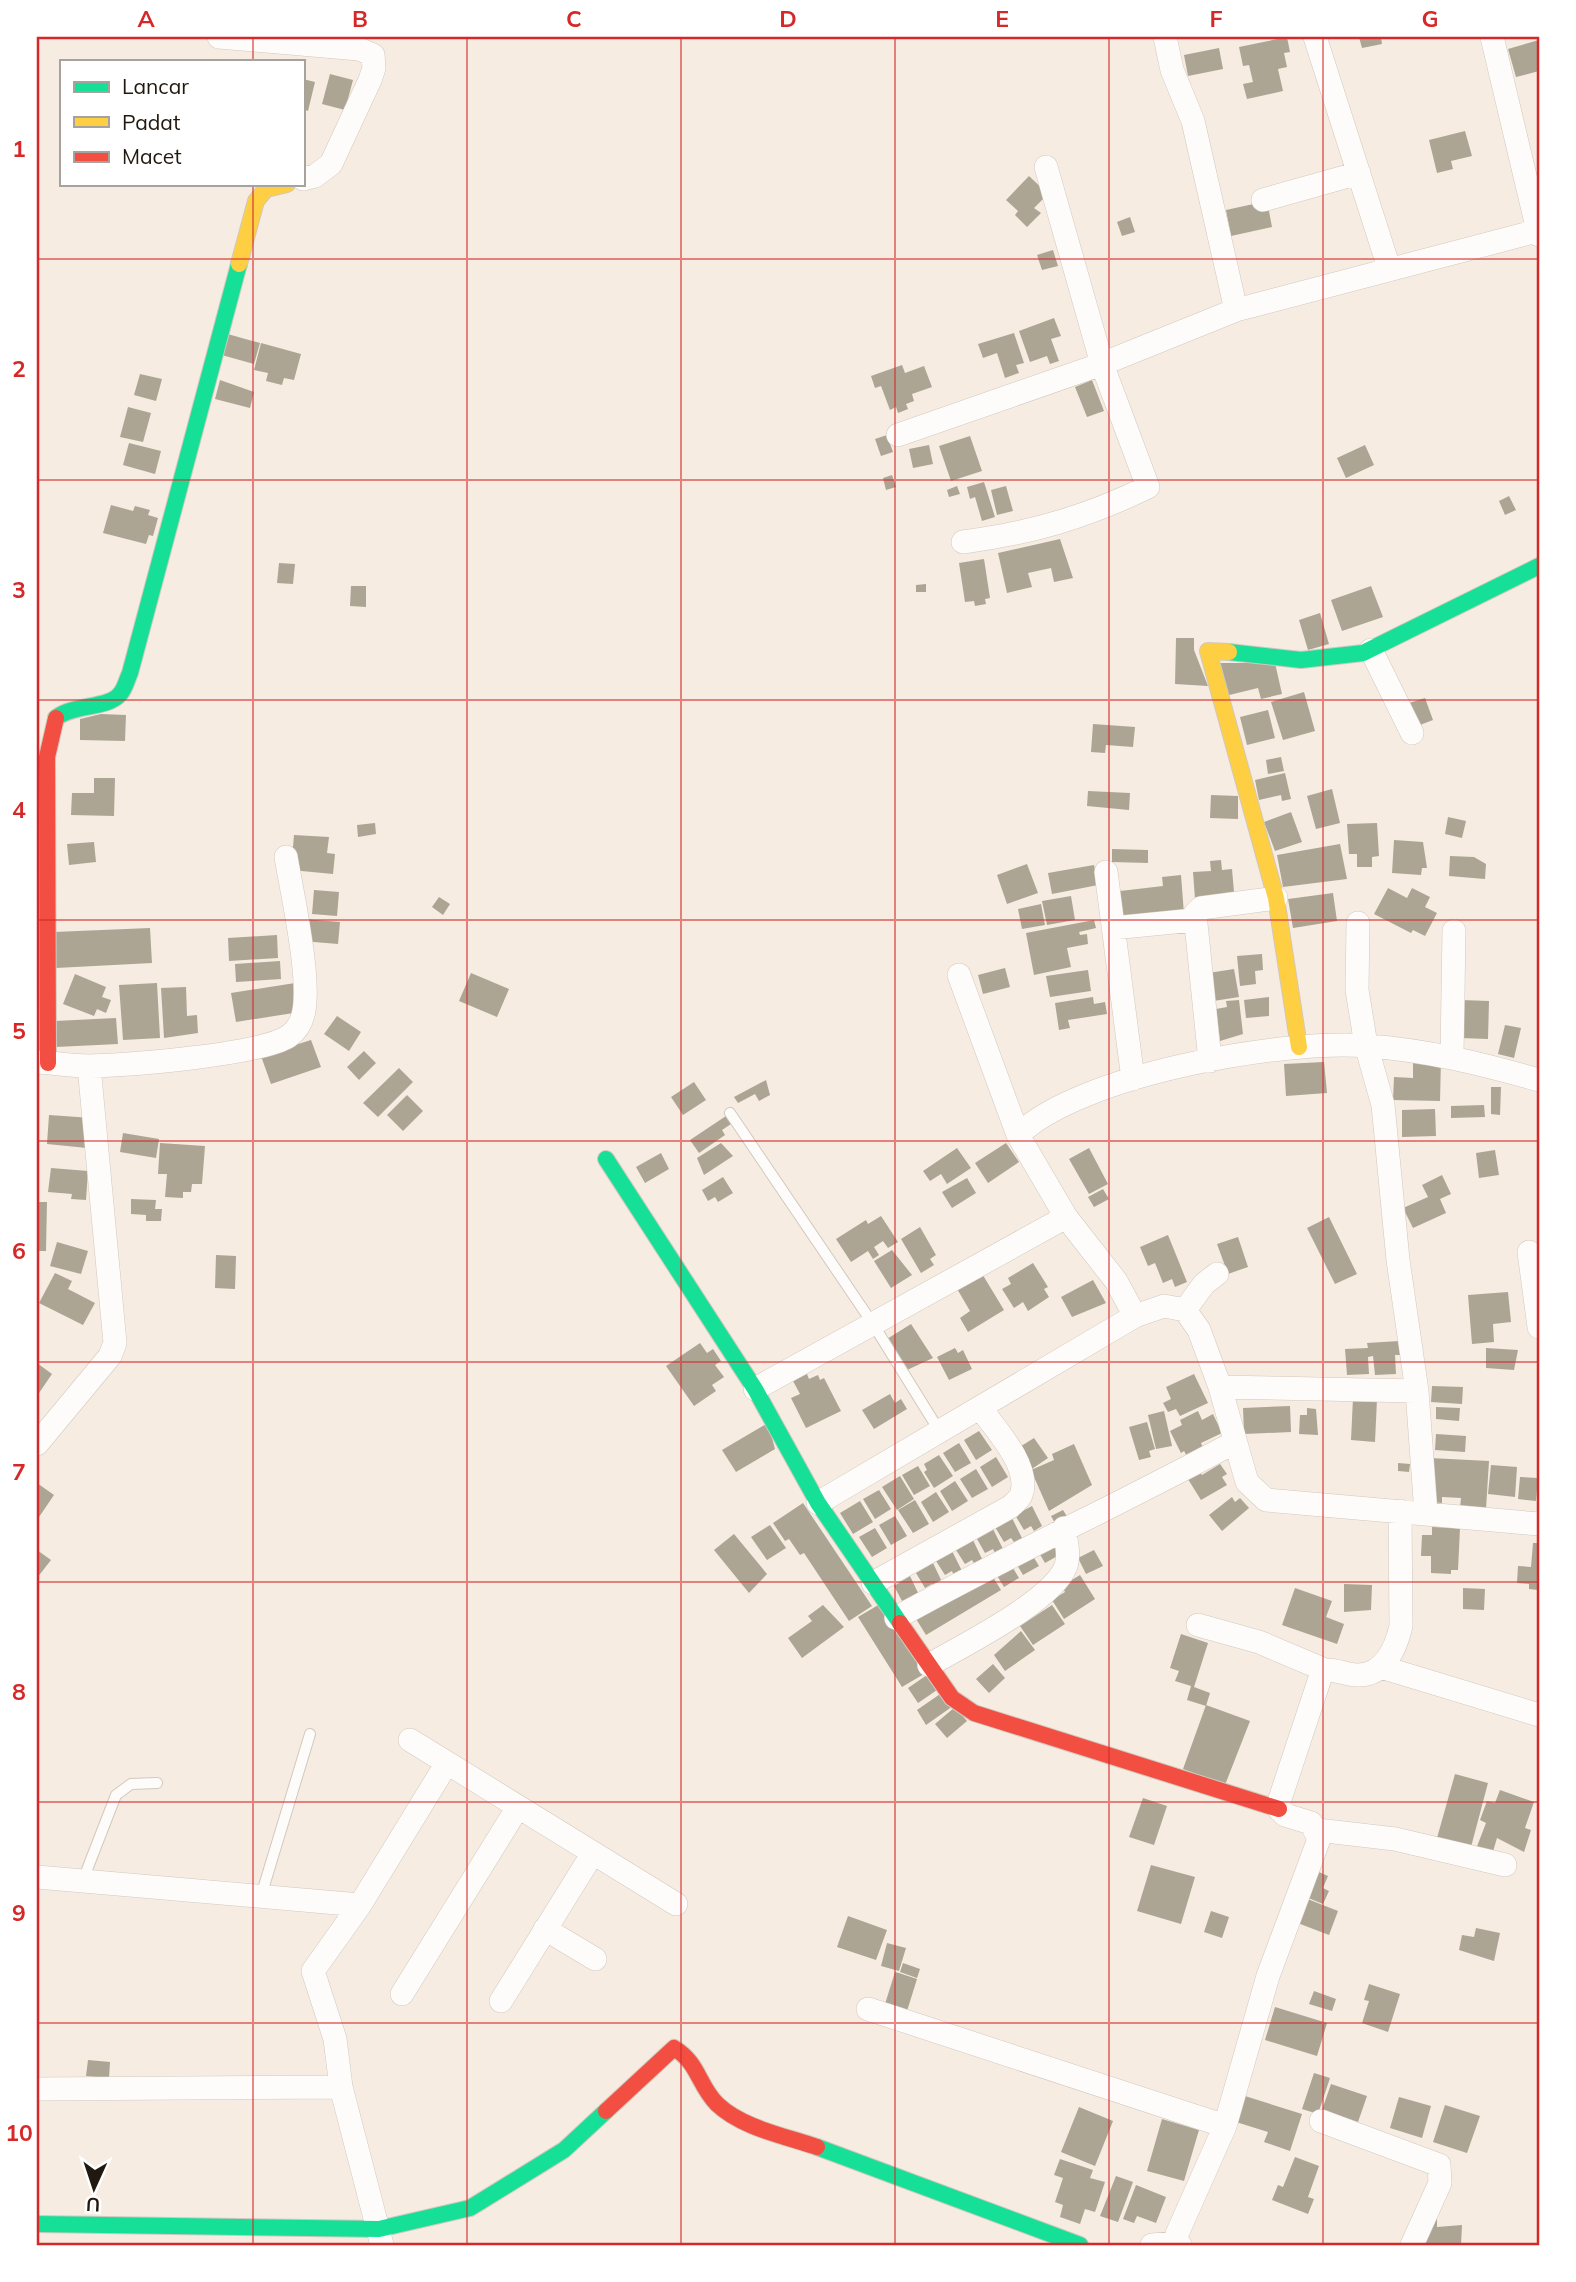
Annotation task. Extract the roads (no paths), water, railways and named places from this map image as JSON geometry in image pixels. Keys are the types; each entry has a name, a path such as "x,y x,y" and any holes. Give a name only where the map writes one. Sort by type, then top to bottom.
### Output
{"street":[{"path":"219,37 359,49 373,55 374,68 370,80 331,164 315,176 304,179"},
{"path":"1165,37 1172,70 1193,121 1236,310"},
{"path":"1315,37 1389,268"},
{"path":"898,435 1102,364 1236,310 1389,268 1538,233 1496,38"},
{"path":"963,542 1052,526 1148,487 1102,364 1046,167"},
{"path":"1263,200 1359,173"},
{"path":"278,186 266,189 256,201 130,673 121,694 112,701 66,709 53,720 47,757 41,948 42,1062 89,1066 259,1048 288,1037 298,1027 304,1012 302,954 286,857"},
{"path":"1298,1047 1276,898 1208,651 1245,650 1282,659 1334,658 1371,650 1539,566"},
{"path":"1371,650 1412,733"},
{"path":"1106,872 1133,1079"},
{"path":"1210,1061 1194,920 1201,908 1276,898"},
{"path":"1113,928 1194,920"},
{"path":"1358,923 1357,990 1366,1045 1383,1105 1398,1260 1417,1391 1426,1513"},
{"path":"1452,1056 1454,931"},
{"path":"959,975 1018,1135 1066,1217 1116,1281 1135,1316"},
{"path":"1018,1135 1031,1121 1059,1105 1133,1079 1210,1061 1298,1047 1366,1045 1452,1056 1539,1080"},
{"path":"37,1444 110,1356 116,1343 89,1066"},
{"path":"606,1159 755,1389 818,1503 953,1698 974,1713 1279,1809 1284,1815 1311,1823 1317,1830 1319,1839 1268,1976 1225,2126 1177,2234 1178,2244 1152,2245"},
{"path":"755,1389 1066,1217"},
{"path":"1529,1252 1539,1327"},
{"path":"1185,1310 1204,1284 1217,1274"},
{"path":"818,1503 1135,1316 1164,1306 1185,1310 1199,1329 1220,1387 1247,1482 1266,1500 1539,1524"},
{"path":"1220,1387 1417,1391"},
{"path":"873,1583 1010,1507 1021,1495 1022,1476 1012,1449 980,1408"},
{"path":"896,1618 1064,1528 1164,1481 1235,1442"},
{"path":"1198,1625 1269,1646 1325,1670 1366,1675 1381,1667 1391,1653 1401,1626 1400,1511"},
{"path":"929,1665 1006,1621 1055,1584 1065,1568 1069,1553 1064,1528"},
{"path":"1381,1667 1539,1715"},
{"path":"1279,1809 1325,1670"},
{"path":"410,1740 676,1904"},
{"path":"381,2237 341,2087 335,2039 313,1971 360,1905 447,1763"},
{"path":"402,1994 518,1807"},
{"path":"1317,1830 1395,1839 1505,1865"},
{"path":"500,2001 593,1853"},
{"path":"37,1877 360,1905"},
{"path":"545,1929 595,1959"},
{"path":"868,2008 1225,2126"},
{"path":"37,2224 381,2237 470,2208 564,2150 674,2048 689,2057 716,2103 744,2122 900,2176 1080,2245"},
{"path":"37,2089 341,2087"},
{"path":"1321,2121 1439,2165 1440,2183 1412,2245"}],"lane":[{"path":"730,1113 873,1324 940,1432"},
{"path":"261,1896 310,1734"},
{"path":"83,1880 116,1795 131,1784 157,1783"}]}
